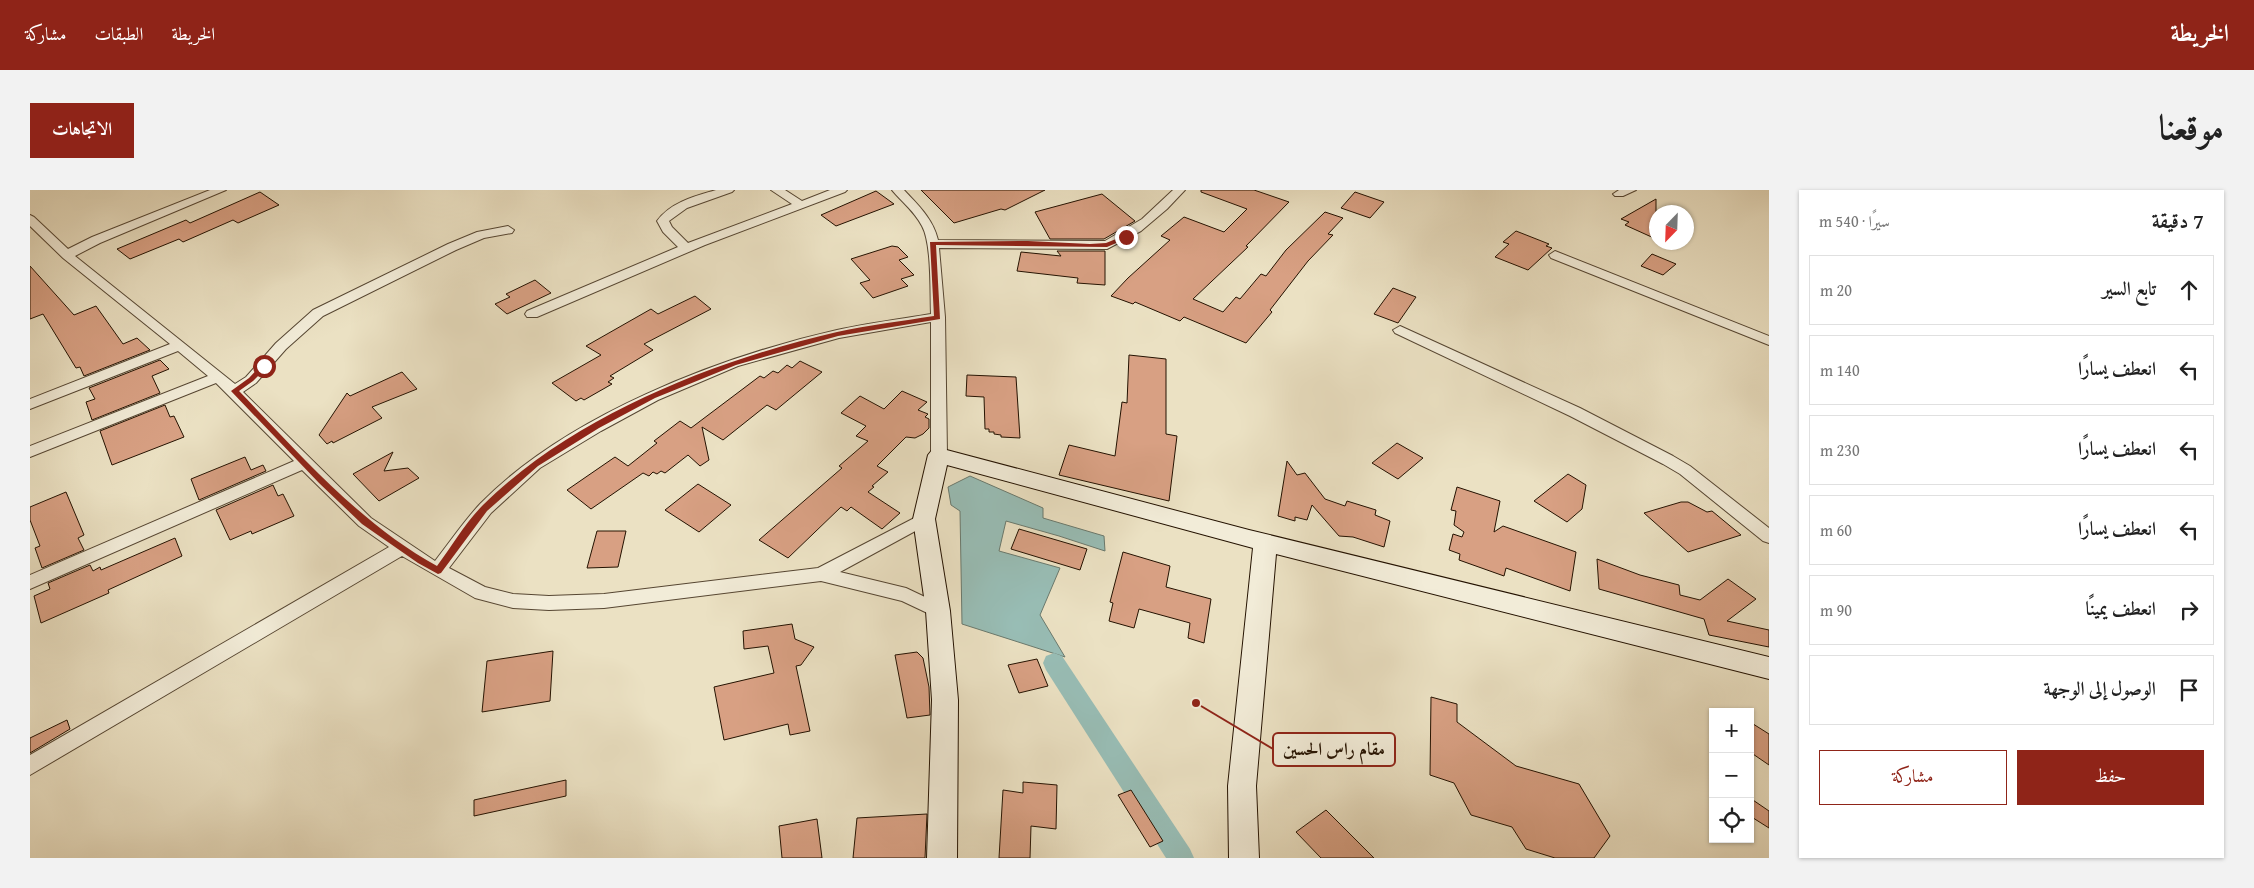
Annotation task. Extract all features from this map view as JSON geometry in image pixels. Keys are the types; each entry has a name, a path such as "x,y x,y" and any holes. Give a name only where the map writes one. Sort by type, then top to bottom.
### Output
{"street":[{"path":"67,255 96,240 220,190"},
{"path":"686,248 667,229 663,221 666,216 681,206 728,190"},
{"path":"777,190 799,204"},
{"path":"532,314 686,248 799,204 841,190"},
{"path":"898,190 920,212 929,227 933,244 938,317 939,454 924,518 938,611 944,700 945,774 942,858"},
{"path":"933,244 1107,245 1126,237 1148,220 1179,190"},
{"path":"1619,194 1630,190"},
{"path":"30,219 67,255 234,391 365,522 402,548 481,594 513,602 604,601 821,574 906,595 938,611"},
{"path":"234,391 251,380 281,346 318,313 452,246 481,235 508,230"},
{"path":"1555,255 1769,341"},
{"path":"438,570 484,508 535,464 596,427 653,397 733,363 838,334 938,317"},
{"path":"1400,330 1576,412 1668,460 1685,470 1769,537"},
{"path":"30,404 180,346"},
{"path":"30,452 219,378"},
{"path":"939,454 1098,500 1769,668"},
{"path":"30,582 304,463"},
{"path":"821,574 924,518"},
{"path":"1244,858 1242,786 1265,543"},
{"path":"30,766 402,548"}],"water":[{"path":"970,476 1043,508 1043,518 1104,536 1105,551 1006,521 999,551 1060,568 1040,615 1065,657 962,624 960,511 951,505 948,487"}],"building":[{"path":"921,190 1045,190 1005,210 1001,209 954,223"},
{"path":"1201,190 1254,190 1289,202 1246,246 1248,247 1193,299 1223,312 1236,297 1240,299 1261,274 1266,276 1286,250 1325,212 1343,218 1328,234 1333,235 1308,261 1270,310 1272,312 1246,343 1184,317 1180,321 1135,302 1133,304 1111,296 1170,240 1161,236 1184,217 1224,232 1247,209 1201,192"},
{"path":"876,191 894,204 836,226 821,215"},
{"path":"260,192 279,205 238,223 233,220 183,242 179,239 130,259 117,249 186,220 190,223"},
{"path":"1355,192 1384,202 1370,218 1341,208"},
{"path":"1102,194 1135,221 1104,239 1050,239 1035,212"},
{"path":"1656,199 1656,205 1649,205 1649,236 1625,225 1629,222 1621,219"},
{"path":"1516,231 1549,244 1546,246 1552,248 1528,270 1495,257 1509,244 1503,242"},
{"path":"892,246 898,247 908,257 899,260 914,275 901,279 908,286 873,298 860,283 870,280 851,259"},
{"path":"1057,251 1105,251 1105,285 1077,283 1078,278 1017,271 1021,252 1061,256"},
{"path":"1652,254 1676,264 1663,275 1641,266"},
{"path":"30,266 74,315 96,306 123,344 137,338 150,350 84,376 80,367 76,368 43,314 30,319"},
{"path":"535,280 551,293 507,314 495,304 510,297 506,294"},
{"path":"1393,288 1416,297 1398,323 1374,314"},
{"path":"695,296 711,309 644,344 653,350 610,376 614,378 608,382 612,384 584,400 581,398 576,401 552,383 601,355 586,346 651,309 658,314"},
{"path":"1129,355 1166,359 1166,434 1177,436 1169,501 1059,475 1069,445 1115,456 1122,402 1127,403"},
{"path":"160,360 169,369 152,376 160,393 92,420 86,402 95,399 89,388"},
{"path":"800,361 822,372 776,410 767,405 723,440 702,427 709,460 700,466 688,455 665,473 661,471 657,474 653,472 649,476 643,473 591,509 567,490 615,457 628,466 657,443 654,441 680,421 691,428 760,376 764,378 773,371 778,373 787,365 792,368"},
{"path":"402,372 417,389 372,407 382,418 333,443 332,441 327,444 319,435 347,393 350,396"},
{"path":"967,375 1016,377 1020,438 1001,437 1001,435 994,434 994,432 989,432 989,429 985,429 984,397 966,396"},
{"path":"902,391 927,402 918,410 928,414 925,417 929,419 929,428 915,438 906,437 877,466 888,472 868,492 900,513 882,529 851,507 847,511 841,507 788,558 759,540 842,468 839,466 868,441 856,436 866,426 841,413 860,396 884,409"},
{"path":"165,405 170,417 174,416 184,437 112,465 100,431"},
{"path":"1397,443 1423,458 1398,479 1372,463"},
{"path":"393,452 384,471 408,468 419,478 379,501 353,474"},
{"path":"245,457 251,470 263,465 266,471 199,500 191,479"},
{"path":"1287,461 1297,475 1305,473 1325,499 1345,506 1347,501 1376,510 1375,515 1390,521 1384,547 1353,537 1339,536 1312,505 1307,520 1295,517 1295,521 1278,516"},
{"path":"1568,474 1586,485 1582,509 1567,522 1534,501"},
{"path":"698,484 731,505 699,532 665,510"},
{"path":"273,485 278,496 283,494 294,516 252,534 251,531 230,540 216,510"},
{"path":"1457,487 1500,501 1494,532 1503,526 1576,552 1570,591 1506,568 1504,576 1459,560 1460,554 1449,550 1453,534 1462,537 1464,532 1454,525 1456,511 1451,510"},
{"path":"66,492 84,535 78,538 84,550 42,568 35,548 40,546 30,520 30,507"},
{"path":"1681,502 1688,502 1707,512 1712,511 1741,535 1688,552 1644,513"},
{"path":"1019,529 1087,549 1080,570 1011,549"},
{"path":"597,531 626,531 618,567 587,568"},
{"path":"175,538 182,556 108,590 109,593 41,623 34,596 50,589 48,583 90,565 93,571 100,567 101,570"},
{"path":"1123,552 1170,566 1166,587 1211,599 1204,643 1188,638 1190,623 1139,609 1134,628 1109,621 1113,603 1110,602"},
{"path":"1597,559 1640,575 1679,585 1680,595 1700,600 1728,579 1756,599 1727,621 1769,630 1769,647 1709,635 1704,619 1599,589"},
{"path":"792,624 795,639 814,647 801,665 796,666 810,731 790,735 788,724 724,740 714,687 774,673 768,646 744,649 743,631"},
{"path":"553,651 550,701 482,712 487,661"},
{"path":"917,652 923,658 929,687 930,715 907,718 895,655"},
{"path":"1037,659 1048,686 1019,693 1008,665"},
{"path":"1431,697 1457,704 1457,722 1516,766 1579,784 1610,836 1594,858 1555,858 1526,849 1512,827 1471,815 1454,783 1430,775"},
{"path":"67,720 70,729 30,753 30,738"},
{"path":"1754,725 1769,734 1769,765 1754,755"},
{"path":"566,780 566,796 474,816 474,800"},
{"path":"1023,782 1057,785 1056,829 1031,826 1030,858 999,858 1003,790 1023,793"},
{"path":"1131,790 1163,841 1150,847 1118,795"},
{"path":"1754,801 1769,811 1769,828 1754,819"},
{"path":"1326,810 1374,858 1321,858 1296,832"},
{"path":"927,814 925,858 853,858 857,818"},
{"path":"817,819 822,858 782,858 779,826"}],"waterway":[{"path":"1054,663 1181,858"}],"place":[{"name":"مقام راس الحسين","path":"1196,703"}],"route":[{"path":"264,366 251,380 234,391 365,522 421,561 438,570 484,508 535,464 596,427 653,397 733,363 838,334 938,317 933,244 1028,243 1090,246 1107,245 1126,237"}]}
